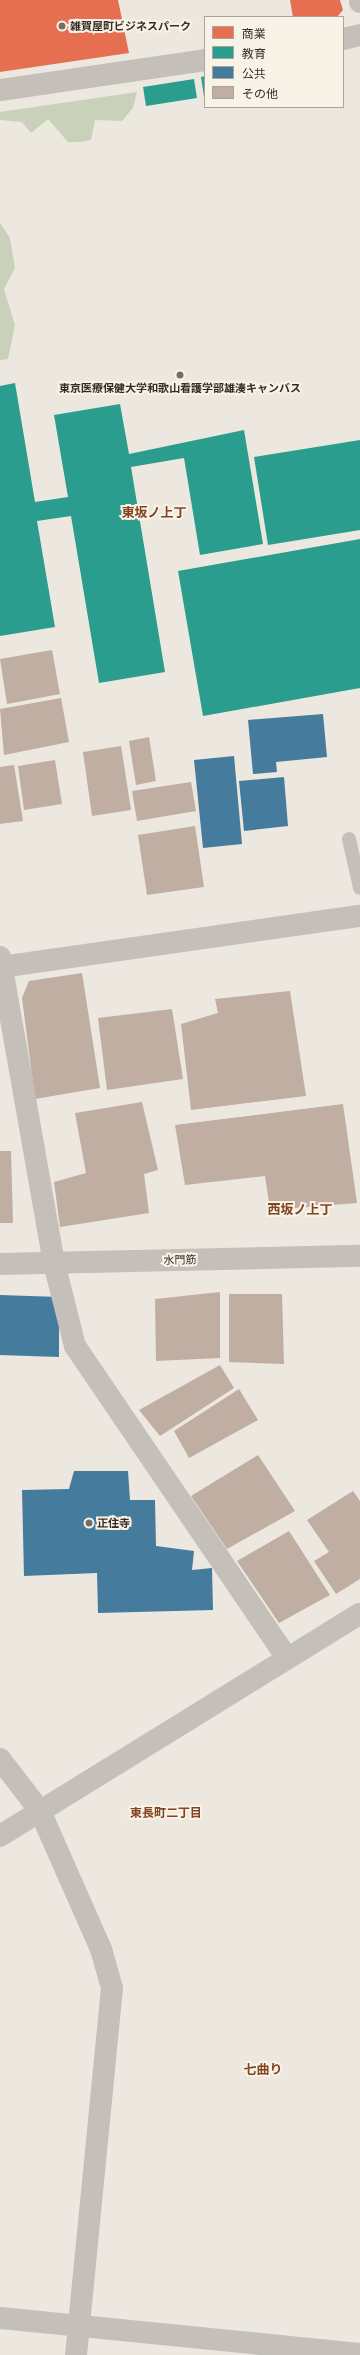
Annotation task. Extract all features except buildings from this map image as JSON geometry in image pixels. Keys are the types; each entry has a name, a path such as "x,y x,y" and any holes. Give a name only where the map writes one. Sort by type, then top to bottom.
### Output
{"street":[{"path":"344,39 360,35"},
{"path":"0,90 204,60"},
{"path":"287,1658 75,1346 54,1263 1,964 360,916"},
{"name":"水門筋","path":"0,1264 360,1256"},
{"path":"0,1836 360,1614"},
{"path":"0,1759 40,1811 101,1950 112,1988 76,2355"},
{"path":"0,2318 249,2349 360,2354"}],"lane":[{"path":"349,839 360,888"}],"green space":[{"path":"137,92 133,108 122,121 95,120 91,140 68,142 48,119 31,133 22,122 0,120 0,112"},
{"path":"0,223 10,238 15,268 4,289 15,325 8,359 0,360"}],"place":[{"name":"雑賀屋町ビジネスパーク","path":"62,26"},
{"name":"東京医療保健大学和歌山看護学部雄湊キャンバス","path":"180,375"},
{"name":"正住寺","path":"89,1523"}],"district":[{"name":"東坂ノ上丁","path":"154,513"},
{"name":"西坂ノ上丁","path":"300,1210"},
{"name":"東長町二丁目","path":"166,1814"},
{"name":"七曲り","path":"263,2070"}]}
